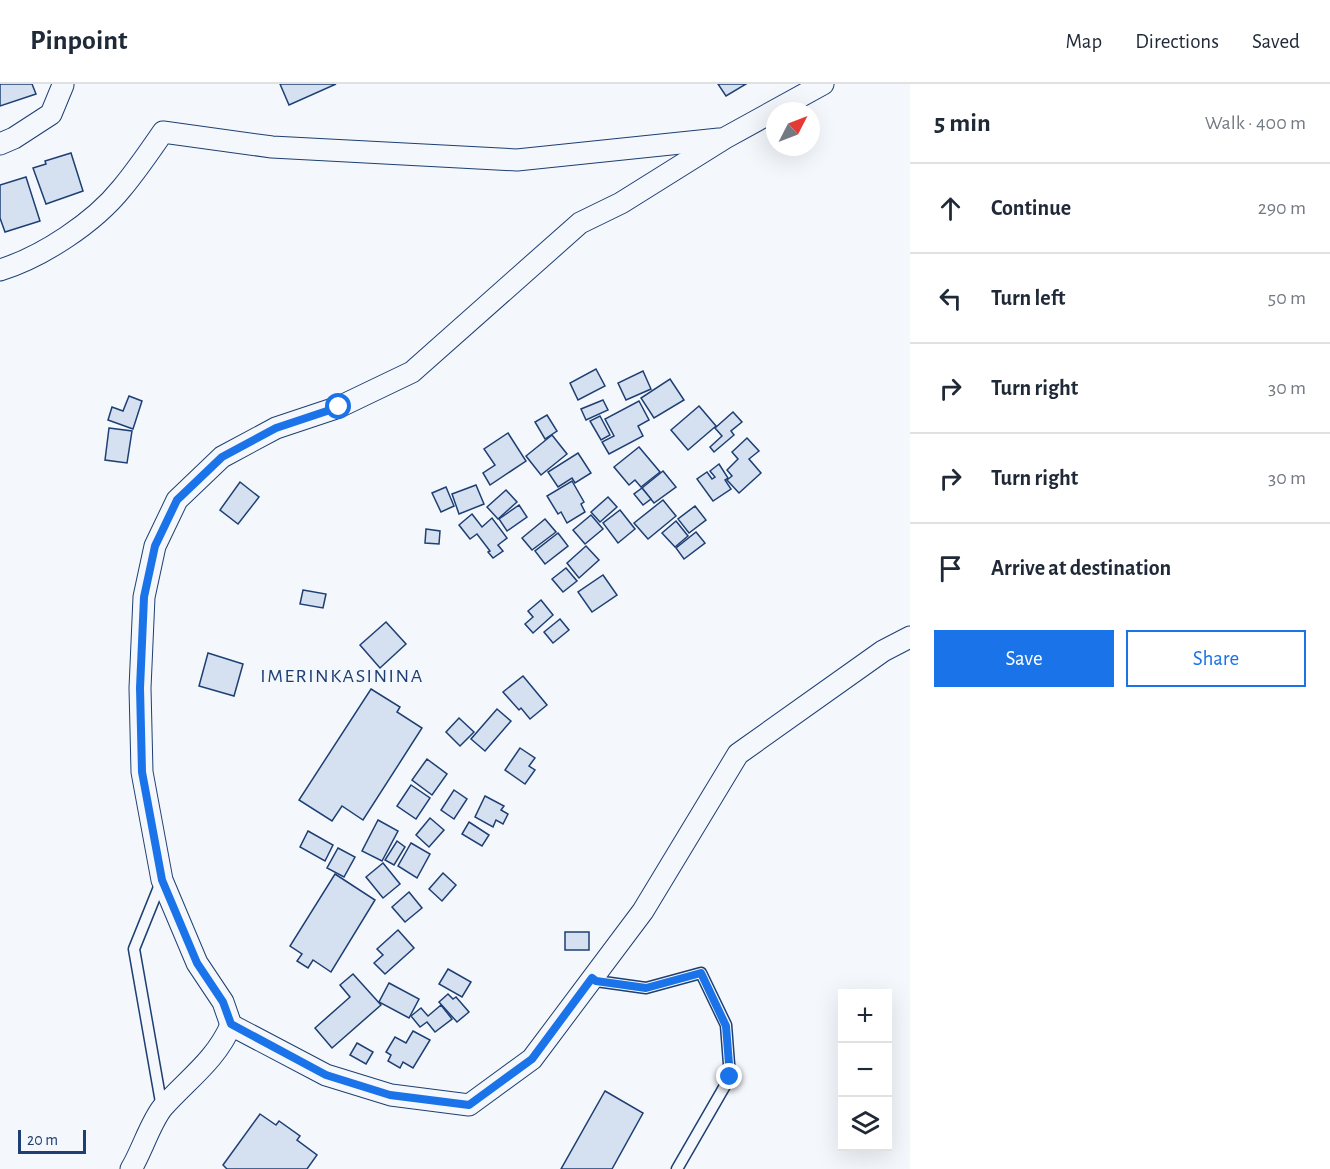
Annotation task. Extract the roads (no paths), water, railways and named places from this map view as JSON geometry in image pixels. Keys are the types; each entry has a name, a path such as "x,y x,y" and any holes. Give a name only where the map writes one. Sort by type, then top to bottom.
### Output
{"street":[{"path":"823,84 725,138 621,203 580,223 412,372 339,407 276,428 222,457 177,500 155,546 144,597 140,688 142,772 162,880 197,963 223,1002 231,1024 326,1075 390,1095 469,1105 532,1059 643,911 738,754 883,651 910,637"},
{"path":"0,144 14,138 51,114 63,85"},
{"path":"0,270 21,264 75,232 120,190 164,132 272,147 517,160 725,138"},
{"path":"131,1169 162,1108 191,1080 223,1043 231,1024"}],"lane":[{"path":"162,880 134,949 162,1108"},
{"path":"592,978 596,981 646,988 701,973 726,1026 730,1077 677,1169"}],"district":[{"name":"IMERINKASININA","path":"342,675"}]}
